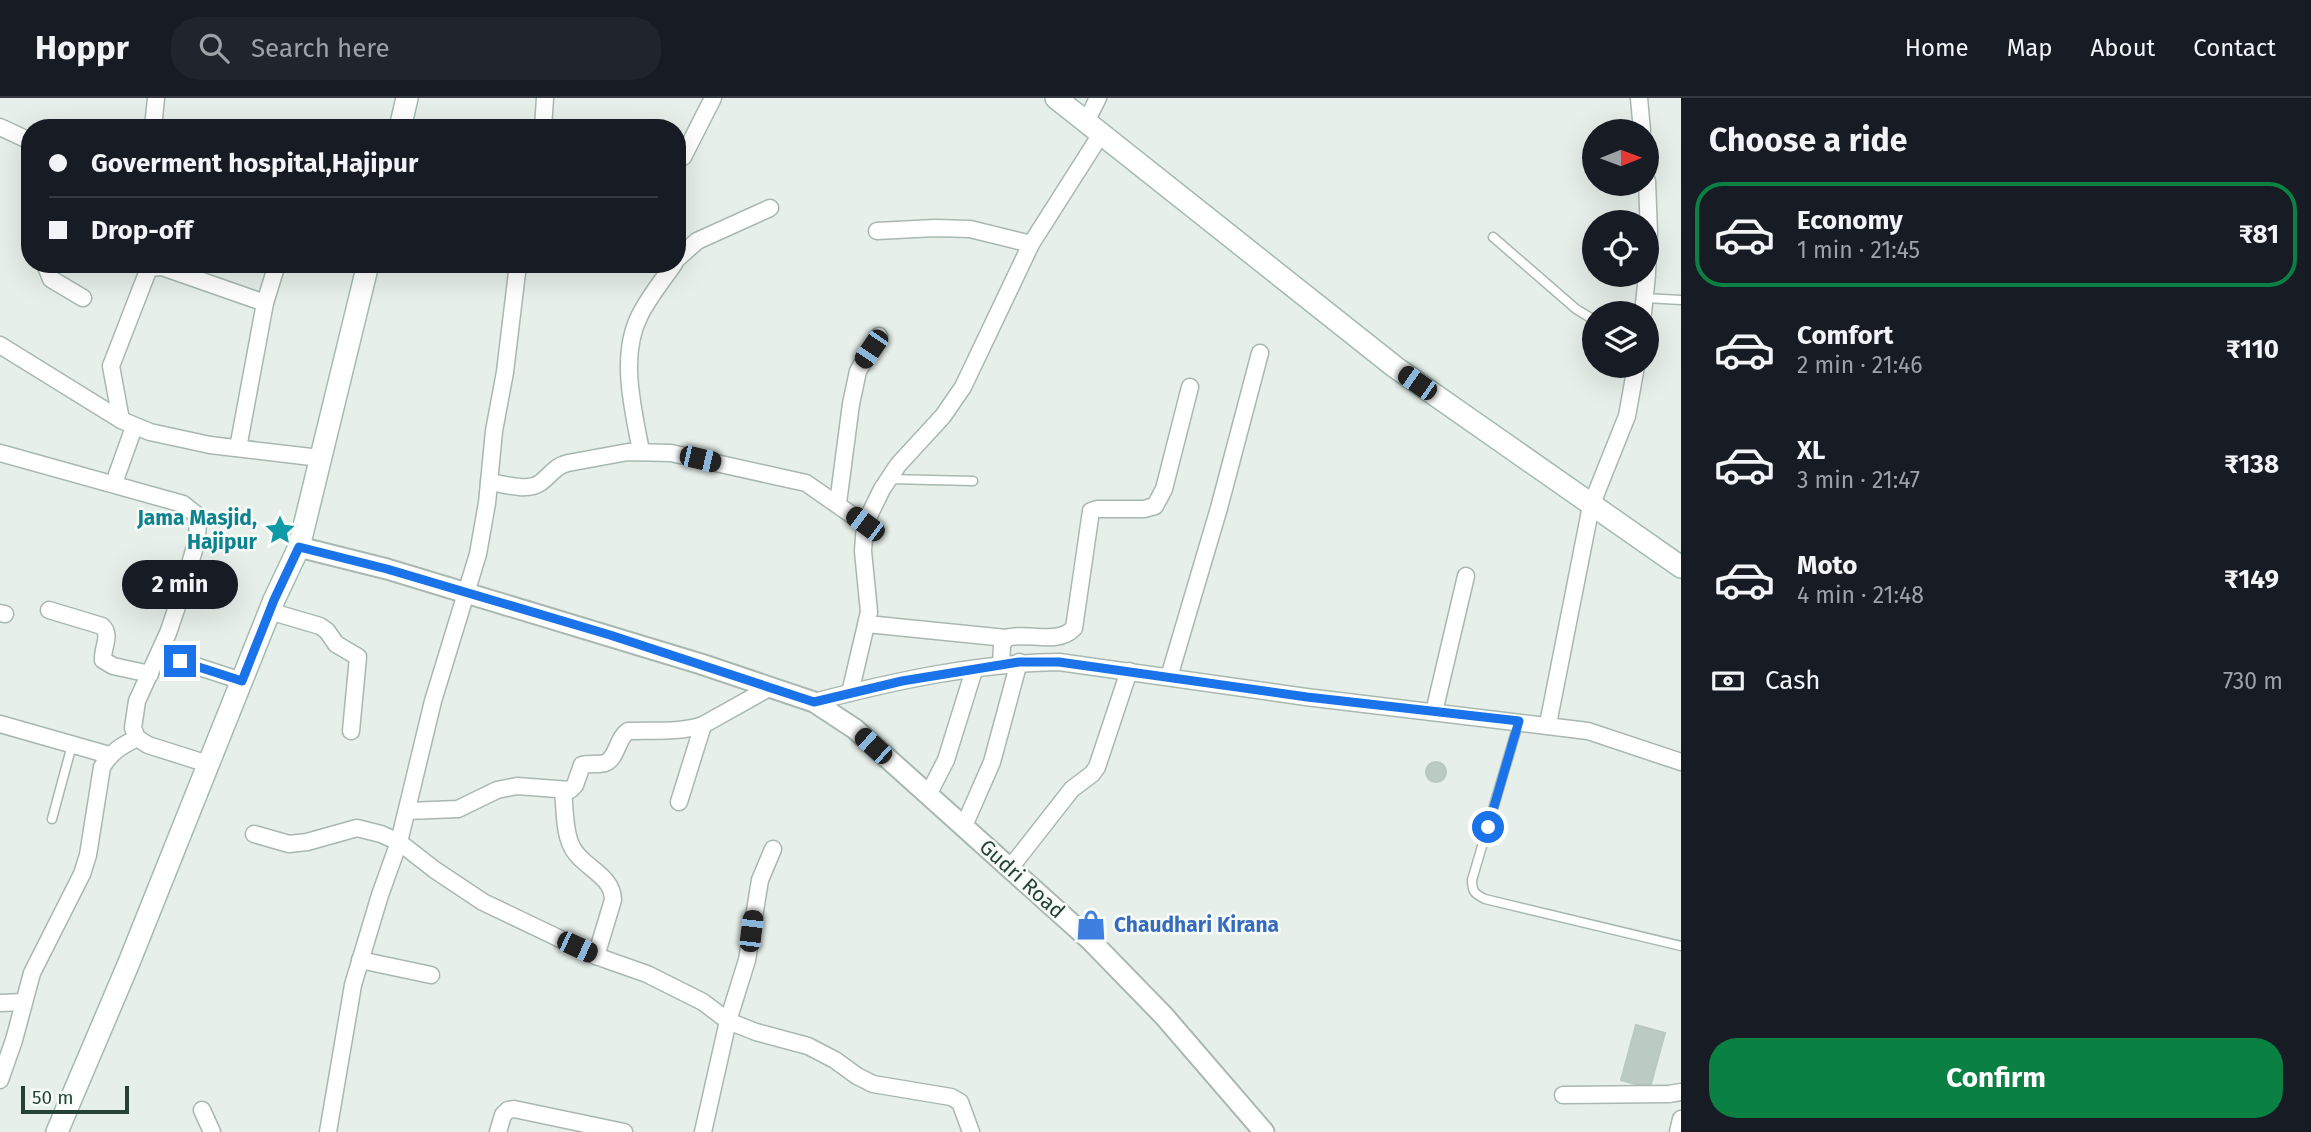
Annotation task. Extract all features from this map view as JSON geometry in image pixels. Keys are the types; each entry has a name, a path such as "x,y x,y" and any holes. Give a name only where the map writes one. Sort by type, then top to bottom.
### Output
{"main road":[{"path":"402,119 407,98"},
{"path":"1056,98 1395,367 1681,567"},
{"path":"57,1132 128,965 270,611 299,547 366,273"}],"street":[{"path":"152,119 156,98"},
{"path":"544,119 545,98"},
{"path":"686,151 713,98"},
{"path":"850,693 867,624 867,584 863,551 865,524 898,465 943,416 963,387 1031,244 1093,128 1098,98"},
{"path":"1639,98 1641,119"},
{"path":"0,127 21,137"},
{"path":"686,250 697,240 770,208"},
{"path":"877,231 960,228 1031,244"},
{"path":"49,273 51,279 83,298"},
{"path":"114,483 127,423 111,366 147,273"},
{"path":"179,273 265,303"},
{"path":"238,448 265,303 274,273"},
{"path":"328,1132 347,1008 408,811 433,701 483,531 494,430 505,372 517,273"},
{"path":"640,451 631,387 630,349 640,315 668,273"},
{"path":"838,503 858,371 879,336"},
{"path":"0,345 127,423 183,441 320,458"},
{"path":"1169,677 1261,353"},
{"path":"1548,724 1591,506 1628,416 1634,378"},
{"path":"867,624 1006,638 1014,635 1068,635 1074,628 1091,512 1097,509 1144,509 1155,506 1164,489 1190,387"},
{"path":"489,482 532,487 540,484 559,465 640,451 671,453 793,478 838,503 865,524"},
{"path":"0,453 183,504 198,516 197,540 180,598 159,654 137,701 133,727 137,738 161,750 208,764"},
{"name":"Gudri Road","path":"299,547 387,569 610,635 814,702 855,729 1091,941 1164,1016 1264,1132"},
{"path":"1434,712 1466,576"},
{"path":"49,610 102,626 107,630 103,660 113,666 150,674"},
{"path":"270,611 320,626 336,644 358,657 351,731"},
{"path":"1000,665 1002,645 1006,638"},
{"path":"159,654 242,681"},
{"path":"964,827 992,762 1019,662"},
{"path":"814,702 902,681 1000,665 1059,662 1307,697 1548,724 1588,731 1681,762"},
{"path":"928,795 946,760 974,670"},
{"path":"1010,868 1072,789 1097,767 1129,671"},
{"path":"408,811 458,809 497,790 517,786 570,790 575,785 582,765 610,760 623,734 628,731 679,731 703,725 769,688"},
{"path":"0,724 109,755"},
{"path":"679,802 703,725"},
{"path":"0,1080 15,1040 32,973 82,874 92,834 102,767 109,755 137,738"},
{"path":"563,791 572,848 605,880 613,892 596,956"},
{"path":"254,834 289,844 357,828 381,834 399,842 483,902 596,956 647,974 703,1002 728,1021 756,1032 808,1046 835,1059 857,1076 873,1084 951,1097 960,1101 971,1132"},
{"path":"703,1132 728,1021 747,960 760,880 773,849"},
{"path":"360,960 431,975"},
{"path":"0,1003 23,1002"},
{"path":"1563,1095 1669,1094 1681,1091"},
{"path":"498,1132 503,1115 514,1109 581,1128 624,1132"},
{"path":"202,1110 212,1132"},
{"path":"1678,1132 1681,1119"}],"lane":[{"path":"1493,237 1582,313"},
{"path":"1659,304 1681,300"},
{"path":"889,479 973,481"},
{"path":"1519,721 1472,880 1475,894 1485,899 1681,946"},
{"path":"52,819 72,745"}],"building":[{"path":"1436,762 1443,765 1446,772 1443,779 1436,782 1429,779 1426,772 1429,765"},
{"path":"1636,1025 1665,1033 1651,1084 1635,1084 1621,1080"}],"place":[{"name":"Jama Masjid, Hajipur","path":"280,530"},
{"name":"Chaudhari Kirana","path":"1091,925"}],"route":[{"path":"180,661 242,681 274,600 299,547 387,569 610,635 814,702 902,681 1019,662 1059,662 1307,697 1519,721 1488,827"}]}
